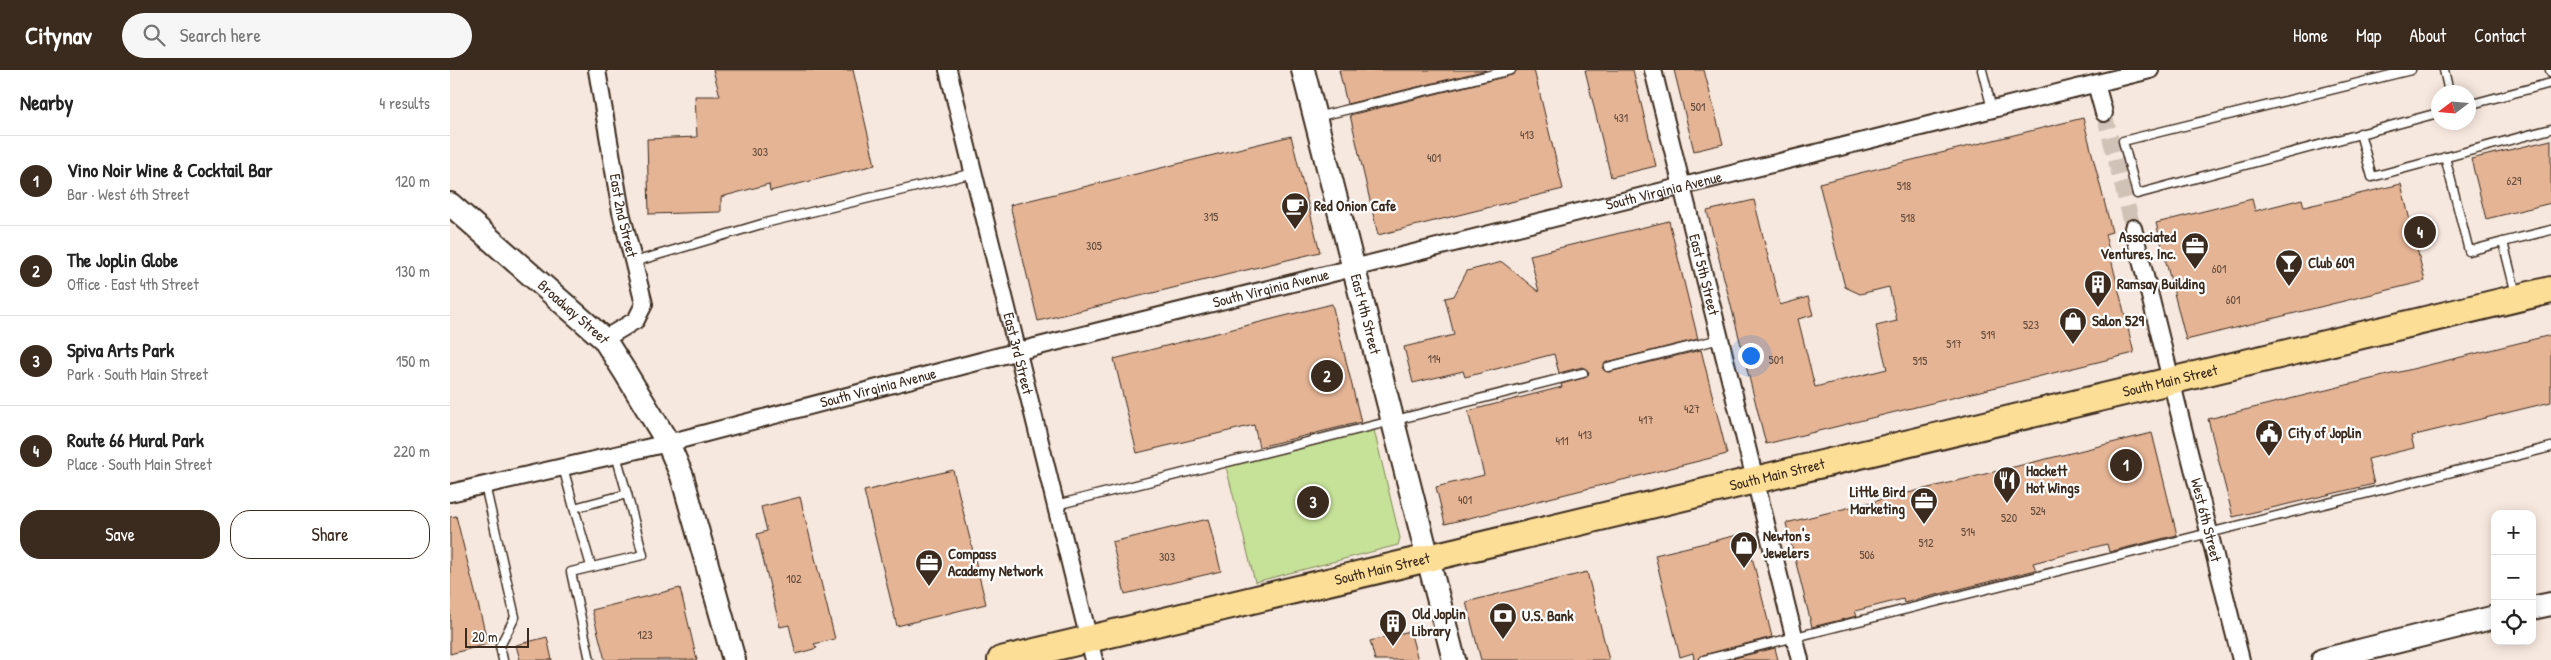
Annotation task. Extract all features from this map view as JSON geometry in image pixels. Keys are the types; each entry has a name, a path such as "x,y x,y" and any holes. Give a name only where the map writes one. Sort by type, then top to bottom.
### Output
{"main road":[{"name":"South Main Street","path":"1001,660 1091,649 1428,559 2551,290"}],"street":[{"name":"East 2nd Street","path":"597,70 622,212 644,304 636,320 604,339"},
{"name":"East 3rd Street","path":"948,70 1019,351 1091,649"},
{"name":"East 4th Street","path":"1304,70 1454,660"},
{"name":"East 5th Street","path":"1654,70 1800,660"},
{"name":"South Virginia Avenue","path":"450,493 668,443 1019,351 2150,70"},
{"path":"2096,84 2104,112"},
{"name":"Broadway Street","path":"450,204 604,339 668,443"},
{"name":"West 6th Street","path":"2132,228 2241,660"},
{"path":"668,443 682,476 734,660"},
{"path":"2536,607 2551,604"},
{"path":"2323,660 2491,618"}],"lane":[{"path":"1315,117 1511,70"},
{"path":"1982,70 1992,109"},
{"path":"2411,70 2123,141 2137,194 2431,115"},
{"path":"2444,70 2447,85"},
{"path":"2476,103 2551,83"},
{"path":"2360,133 2372,177 2551,129"},
{"path":"2445,157 2468,251 2551,230"},
{"path":"634,262 765,223 974,173"},
{"path":"2503,242 2517,298"},
{"path":"1608,367 1720,339"},
{"path":"1056,505 1583,373"},
{"path":"1704,660 2551,447"},
{"path":"590,660 571,572 643,555 616,455"},
{"path":"563,467 591,566"},
{"path":"485,485 516,618 500,646 503,660"},
{"path":"574,508 627,494"}],"green space":[{"path":"1374,430 1400,538 1398,545 1255,582 1226,467"}],"building":[{"path":"713,70 853,70 875,165 770,191 769,184 721,197 721,212 649,214 647,139 697,137 695,96 720,96"},
{"path":"1339,70 1487,70 1347,104"},
{"path":"1516,70 1534,70 1563,189 1378,235 1350,115 1512,75"},
{"path":"1585,70 1633,70 1656,166 1611,177"},
{"path":"1674,70 1704,70 1723,144 1694,151"},
{"path":"2083,118 2112,232 2105,234 2134,353 1766,444 1707,211 1754,200 1780,305 1808,297 1813,315 1798,319 1815,387 1887,369 1876,326 1897,321 1889,287 1860,294 1845,287 1819,183"},
{"path":"1291,136 1320,252 1038,321 1010,205"},
{"path":"2551,140 2551,203 2486,219 2471,159"},
{"path":"2401,184 2425,281 2186,340 2156,223 2252,199 2255,211 2302,199 2304,207"},
{"path":"1669,221 1698,339 1607,362 1602,368 1609,372 1701,350 1727,454 1445,524 1436,487 1484,475 1468,411 1562,387 1561,384 1587,377 1589,372 1582,367 1559,373 1554,354 1465,377 1463,371 1413,383 1404,347 1454,335 1445,298 1454,296 1467,271 1502,262 1539,292 1530,255"},
{"path":"1332,304 1361,422 1259,447 1254,425 1137,453 1114,359"},
{"path":"2551,335 2551,402 2411,436 2414,448 2368,459 2374,484 2233,517 2208,419"},
{"path":"2152,433 2177,535 2109,552 2107,544 2033,563 2036,570 1904,603 1903,599 1855,611 1857,616 1812,627 1786,523"},
{"path":"953,470 986,604 897,626 864,491"},
{"path":"800,497 835,639 814,644 817,648 796,654 789,625 780,627 757,534 767,531 761,507"},
{"path":"456,516 488,644 450,654 450,517"},
{"path":"1208,519 1221,571 1125,594 1112,542"},
{"path":"1746,533 1772,637 1703,655 1698,660 1694,660 1693,653 1680,657 1655,555"},
{"path":"1587,572 1609,660 1481,660 1466,602"},
{"path":"680,588 697,660 605,660 592,610"},
{"name":"Old Joplin Library","path":"1410,631 1418,660 1375,660 1370,641"},
{"path":"547,637 552,660 520,660 516,645"},
{"path":"1775,648 1778,660 1727,660"}],"tunnel":[{"path":"2104,113 2133,228"}],"place":[{"name":"Red Onion Cafe","path":"1295,230"},
{"name":"Route 66 Mural Park","path":"2420,232"},
{"name":"Associated Ventures, Inc.","path":"2195,270"},
{"name":"Club 609","path":"2289,287"},
{"name":"Ramsay Building","path":"2098,308"},
{"name":"Salon 529","path":"2073,345"},
{"name":"The Joplin Globe","path":"1327,376"},
{"name":"City of Joplin","path":"2269,457"},
{"name":"Vino Noir Wine & Cocktail Bar","path":"2126,465"},
{"name":"Spiva Arts Park","path":"1313,502"},
{"name":"Hackett Hot Wings","path":"2007,504"},
{"name":"Little Bird Marketing","path":"1924,525"},
{"name":"Newton's Jewelers","path":"1744,569"},
{"name":"Compass Academy Network","path":"929,587"},
{"name":"U.S. Bank","path":"1503,640"},
{"name":"Old Joplin Library","path":"1393,647"}]}
